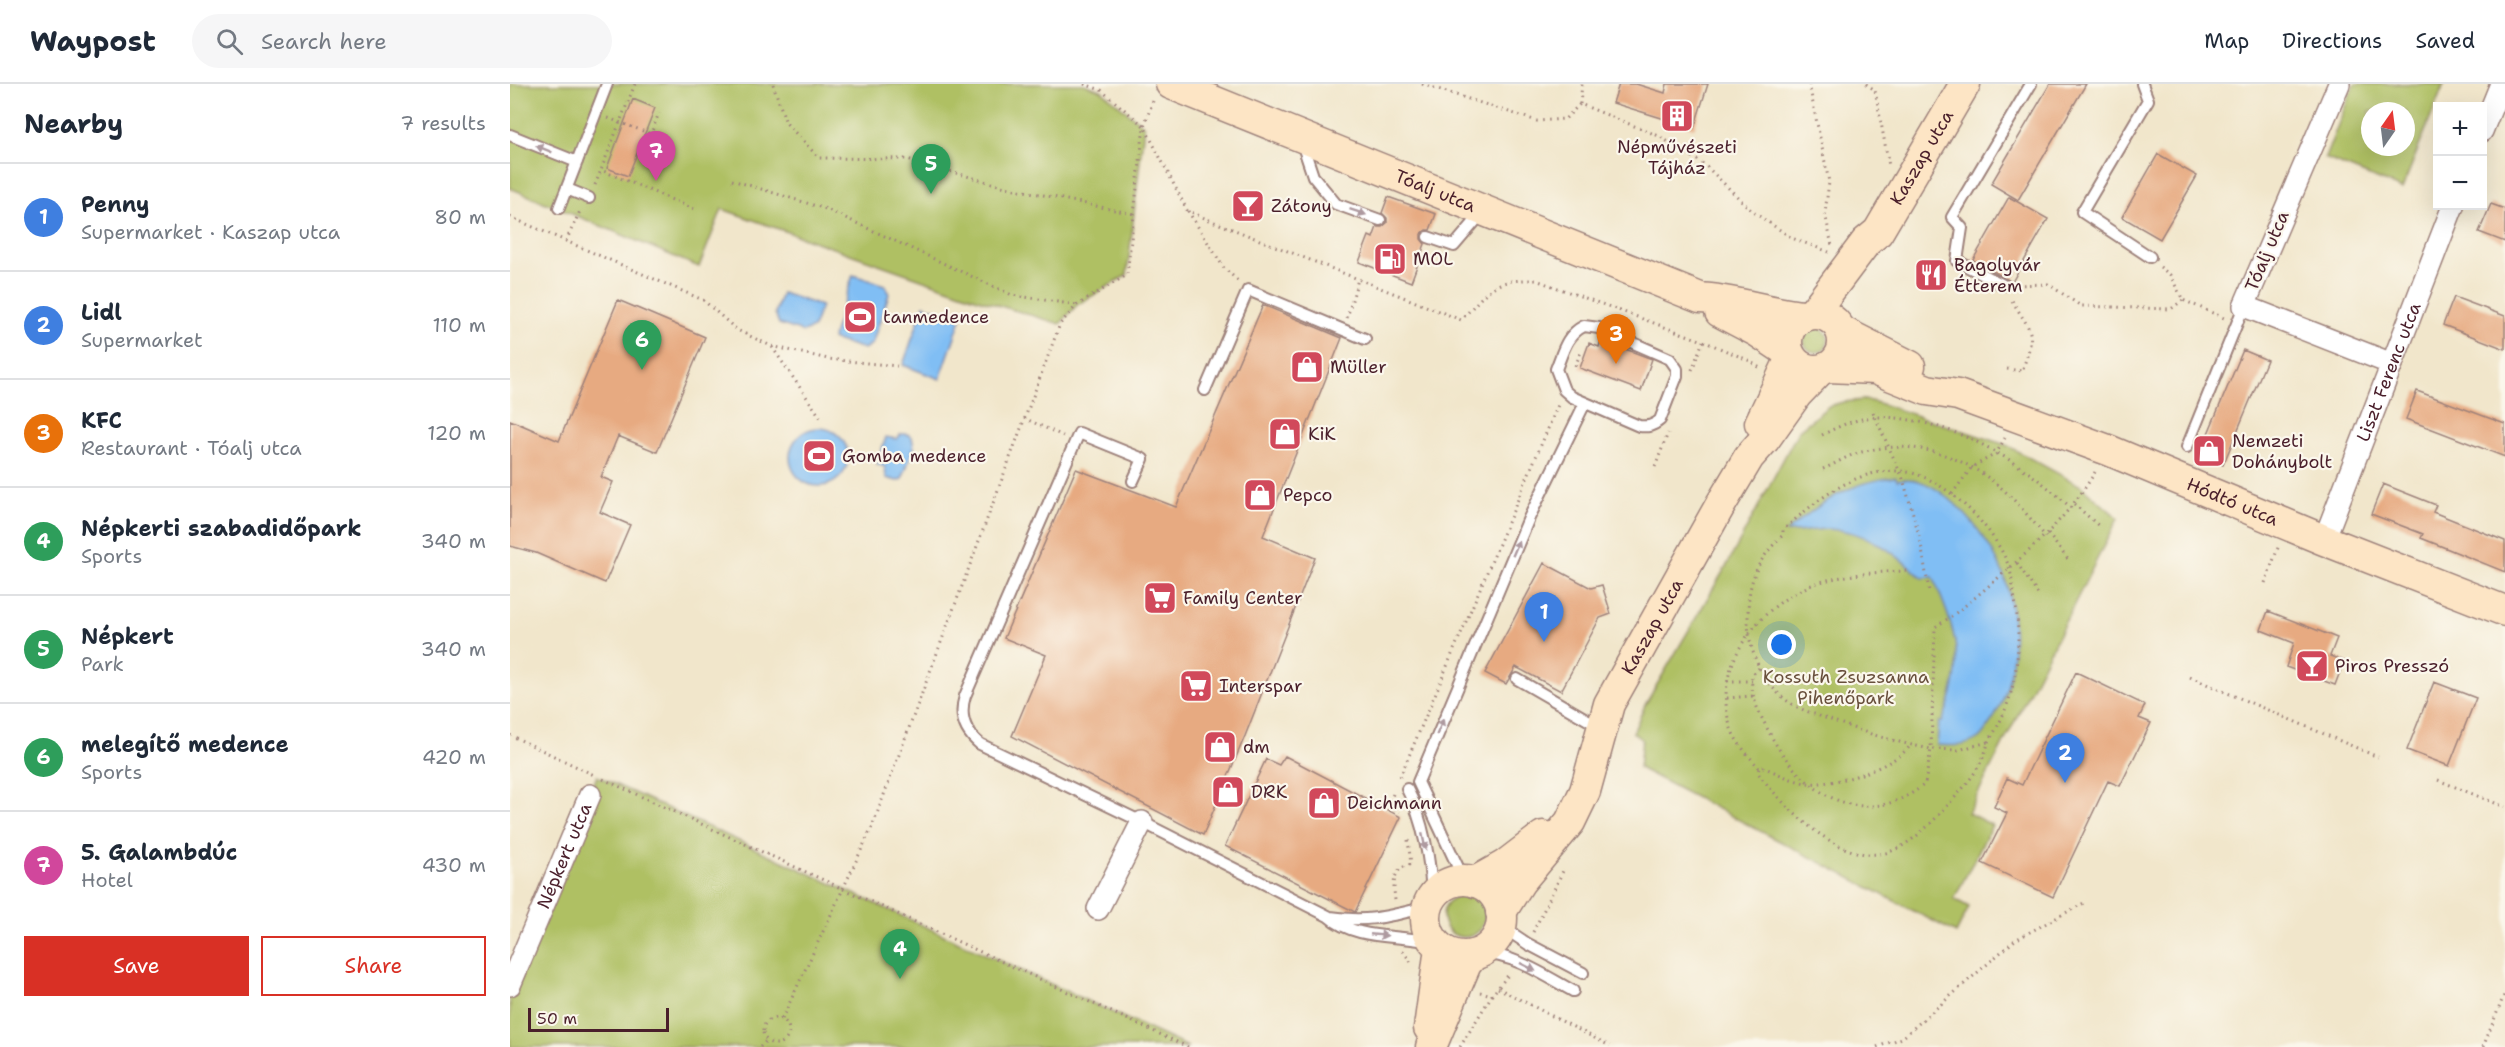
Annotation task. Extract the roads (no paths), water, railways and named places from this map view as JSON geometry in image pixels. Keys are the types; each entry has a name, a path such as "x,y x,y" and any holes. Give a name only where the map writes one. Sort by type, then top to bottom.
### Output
{"street":[{"name":"Kaszap utca","path":"1840,330 1851,293 1875,246 1878,232 1965,84"},
{"name":"Tóalj utca","path":"2339,84 2244,306 2392,364"},
{"path":"2487,119 2501,84"},
{"name":"Tóalj utca","path":"1163,89 1300,137 1700,298 1711,307 1758,332 1790,355"},
{"name":"Liszt Ferenc utca","path":"2324,540 2452,210"},
{"name":"Kaszap utca","path":"1808,315 1835,286 1866,242 1878,232"},
{"name":"Tóalj utca","path":"1700,298 1714,299 1777,314 1808,315"},
{"path":"1808,315 1829,318 1840,330 1843,340 1839,356 1824,369 1804,368 1790,355 1787,335 1796,321 1808,315"},
{"name":"Hódtó utca","path":"1840,330 1883,354 1946,382 1958,395"},
{"name":"Kaszap utca","path":"1749,457 1755,434 1790,355"},
{"name":"Kaszap utca","path":"1501,919 1520,882 1570,822 1585,791 1609,704 1749,457 1765,439 1797,394 1824,369"},
{"name":"Hódtó utca","path":"1824,369 1875,369 1927,390 1958,395 2108,450 2324,540 2505,611"},
{"name":"Népkert utca","path":"510,986 590,795"},
{"name":"Kaszap utca","path":"1470,881 1505,865 1577,806"},
{"path":"1098,909 1142,822"},
{"path":"1429,1047 1446,982 1437,945 1426,924 1429,902 1447,884 1470,881 1492,893 1501,919 1491,945 1476,954 1446,982"},
{"path":"1437,945 1452,954 1476,954"}],"lane":[{"path":"559,208 607,84"},
{"path":"2003,285 1957,261 1962,228 1952,217 2031,84"},
{"path":"2142,84 2148,100 2082,212 2150,257"},
{"path":"510,135 578,162"},
{"path":"1300,137 1313,176 1336,204 1380,220"},
{"path":"567,189 589,198"},
{"path":"1428,237 1454,246 1484,210"},
{"path":"1205,390 1248,290 1365,339"},
{"path":"2187,447 2244,306"},
{"path":"1584,326 1599,328 1662,354 1670,359 1677,369 1677,376 1660,420 1648,427 1639,426 1585,403 1564,390 1556,369 1568,338 1584,326"},
{"path":"1470,881 1418,782 1529,518 1585,403"},
{"path":"1132,481 1143,459 1079,433 965,696 962,706 963,717 971,737 980,744 1142,822 1328,916 1349,930 1399,936 1437,945"},
{"path":"1517,679 1570,708 1602,729"},
{"path":"1328,916 1354,921 1396,914 1429,902 1427,860 1417,813 1407,789"},
{"path":"1501,919 1528,944 1583,973"},
{"path":"1476,954 1496,953 1573,991"}],"water":[{"name":"tanmedence","path":"853,275 885,285 889,294 872,344 864,349 832,339"},
{"path":"782,293 821,306 813,328 803,332 779,324 775,313"},
{"path":"924,305 961,319 940,379 903,365"},
{"name":"Gomba medence","path":"819,428 830,430 843,441 848,457 846,468 835,481 819,486 808,484 795,473 790,457 792,446 803,433"},
{"path":"901,434 912,437 914,448 902,479 897,481 886,478 885,467 877,464 886,437 897,439"},
{"path":"1896,477 1897,480 1914,480 1931,486 1948,497 1978,529 1990,547 2005,579 2013,635 2010,674 1998,710 1989,725 1980,737 1963,745 1937,745 1939,722 1942,722 1955,681 1956,648 1948,616 1933,577 1922,578 1880,544 1842,530 1786,532 1836,495 1864,483"}],"place":[{"name":"Népművészeti Tájház","path":"1677,116"},
{"name":"5. Galambdúc","path":"656,181"},
{"name":"Népkert","path":"931,194"},
{"name":"Zátony","path":"1248,206"},
{"name":"MOL","path":"1390,259"},
{"name":"Bagolyvár Étterem","path":"1931,275"},
{"name":"tanmedence","path":"860,317"},
{"name":"KFC","path":"1616,364"},
{"name":"Müller","path":"1307,367"},
{"name":"melegítő medence","path":"642,370"},
{"name":"KiK","path":"1285,434"},
{"name":"Nemzeti Dohánybolt","path":"2209,451"},
{"name":"Gomba medence","path":"819,456"},
{"name":"Pepco","path":"1260,495"},
{"name":"Family Center","path":"1160,598"},
{"name":"Penny","path":"1544,642"},
{"name":"Piros Presszó","path":"2312,666"},
{"name":"Interspar","path":"1196,686"},
{"name":"dm","path":"1220,747"},
{"name":"Lidl","path":"2065,783"},
{"name":"DRK","path":"1228,792"},
{"name":"Deichmann","path":"1324,803"},
{"name":"Népkerti szabadidőpark","path":"900,979"}],"park label":[{"name":"Kossuth Zsuzsanna Pihenőpark","path":"1846,687"}]}
